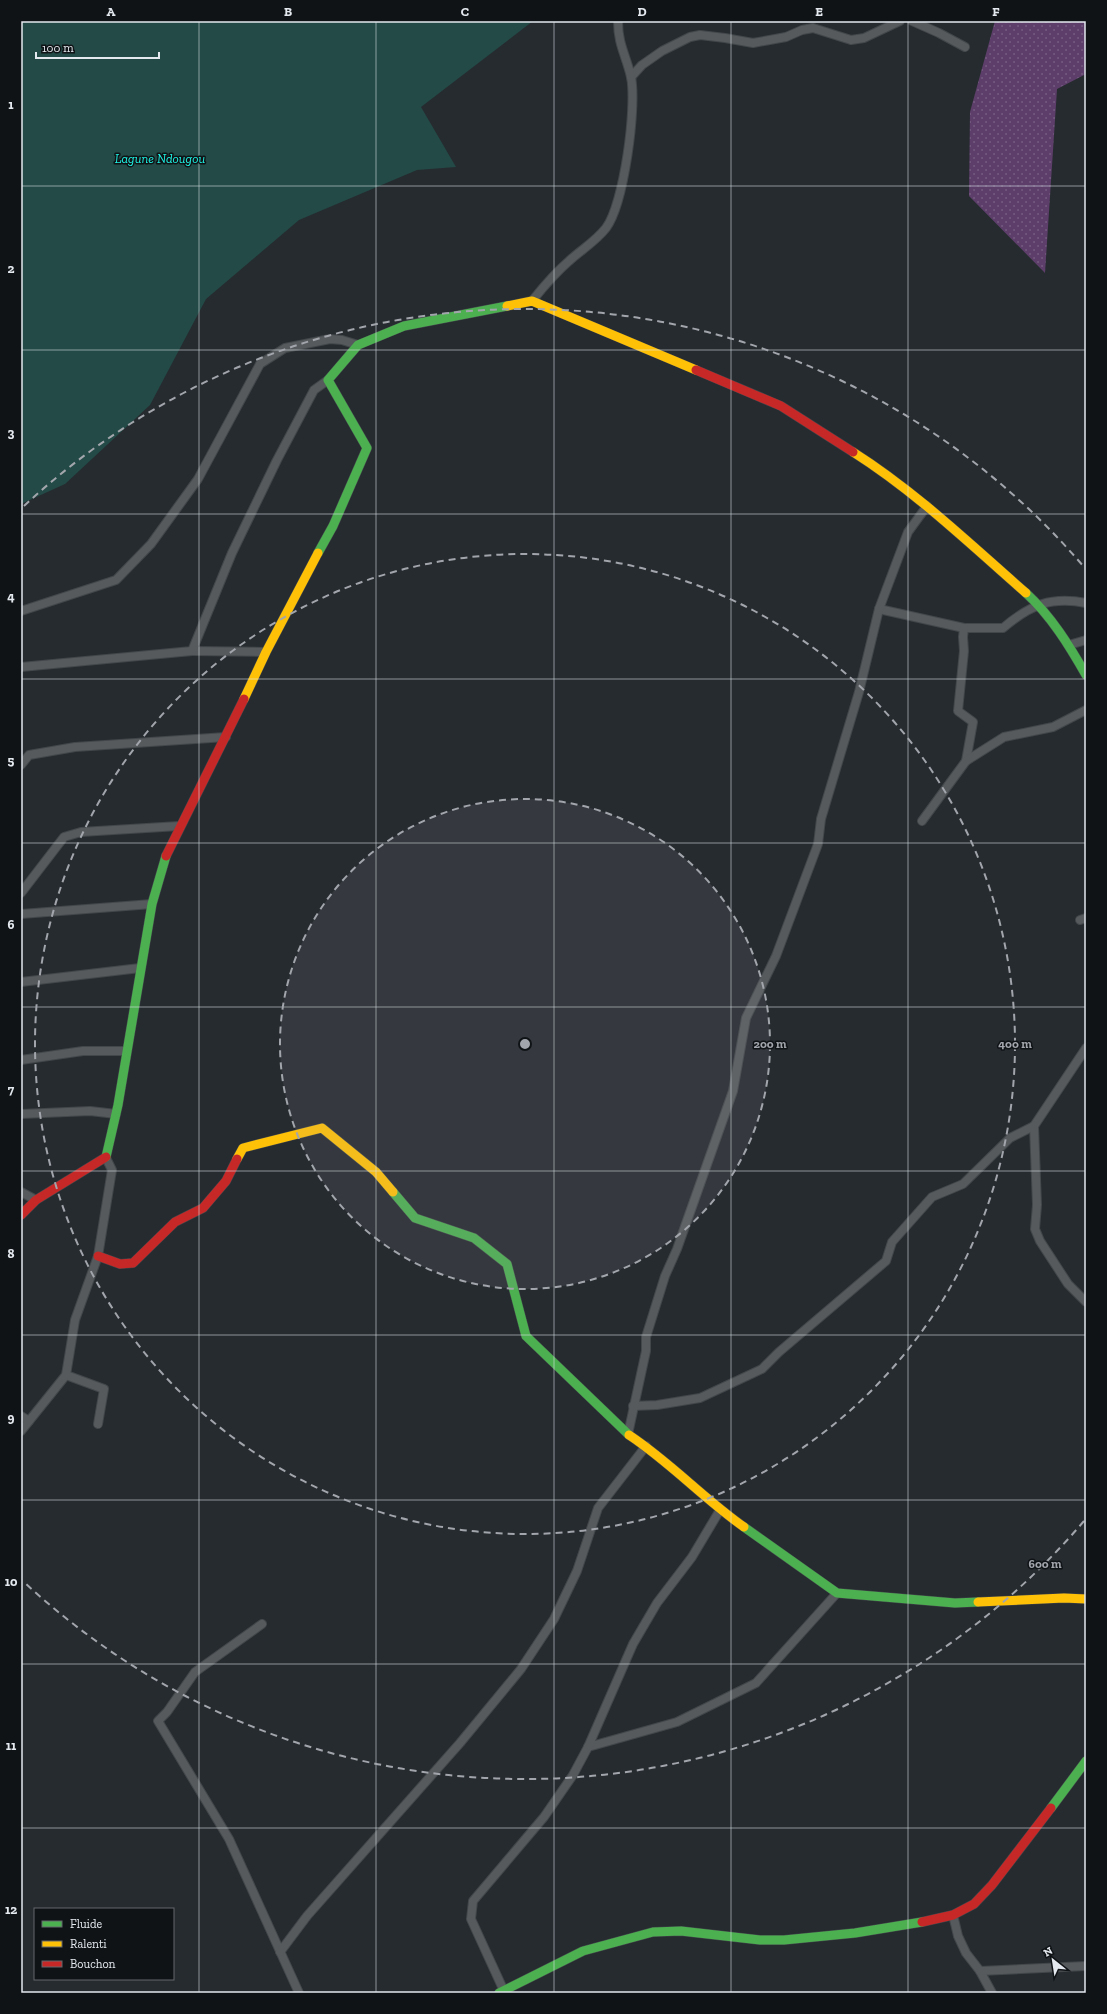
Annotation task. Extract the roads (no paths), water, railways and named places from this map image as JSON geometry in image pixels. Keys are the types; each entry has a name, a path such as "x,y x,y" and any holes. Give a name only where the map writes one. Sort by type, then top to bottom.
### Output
{"street":[{"path":"532,301 552,276 606,228 616,208 631,131 631,77 621,48 618,21"},
{"path":"631,77 642,65 662,51 690,37 719,37 752,44 786,37 802,30 813,28 851,40 864,38 900,21"},
{"path":"912,21 965,47"},
{"path":"192,651 232,553 277,460 314,390 328,380 358,345 404,326 532,301 781,406 881,470 927,506 1039,605 1069,645 1086,675"},
{"path":"21,611 116,580 151,544 198,479 260,364 285,348 330,339 342,340 358,345"},
{"path":"21,1431 66,1375 75,1320 98,1256 112,1170 106,1158 116,1114 152,904 167,854 179,826 226,737 266,652 333,526 367,448 328,380"},
{"path":"628,1434 646,1351 646,1336 665,1276 677,1249 733,1091 746,1018 776,956 818,844 820,819 859,692 879,609 908,532 927,506"},
{"path":"879,609 964,628 1003,628 1020,613 1039,605 1066,599 1086,604"},
{"path":"964,628 962,637 964,651 958,711 974,722 966,761"},
{"path":"1069,645 1086,640"},
{"path":"21,667 192,651 266,652"},
{"path":"922,821 966,761 1004,737 1053,727 1086,710"},
{"path":"21,765 29,755 75,747 226,737"},
{"path":"21,893 64,837 81,832 179,826"},
{"path":"21,914 152,904"},
{"path":"21,982 140,968"},
{"path":"633,1406 657,1405 700,1398 762,1369 779,1352 886,1260 892,1242 932,1197 963,1184 1010,1138 1034,1126 1086,1048"},
{"path":"21,1060 83,1051 127,1051"},
{"path":"21,1114 90,1110 116,1114"},
{"path":"1034,1126 1037,1205 1035,1229 1040,1241 1068,1284 1086,1302"},
{"path":"98,1256 120,1264 133,1263 175,1222 203,1208 226,1181 243,1148 322,1128 376,1172 415,1218 474,1238 507,1264 526,1336 628,1434 646,1446 720,1510 837,1593 955,1603 1064,1598 1086,1599"},
{"path":"21,1215 36,1200 106,1158"},
{"path":"21,1192 36,1200"},
{"path":"66,1375 104,1389 98,1424"},
{"path":"21,1416 29,1421"},
{"path":"280,1952 307,1916 460,1743 521,1669 554,1620 576,1571 598,1508 646,1446"},
{"path":"720,1510 692,1557 657,1603 633,1644 588,1747 573,1774 544,1817 473,1901 471,1919 501,1992 584,1951 653,1932 681,1931 760,1940 784,1940 855,1933 929,1921 954,1915 974,1904 992,1885 1086,1761"},
{"path":"588,1747 677,1722 756,1683 837,1593"},
{"path":"262,1624 195,1672 167,1712 158,1721 228,1839 298,1993"},
{"path":"954,1915 958,1936 966,1953 980,1971 992,1993"},
{"path":"980,1971 1086,1966"}],"water":[{"name":"Lagune Ndougou","path":"21,21 533,21 421,107 456,167 417,170 299,220 206,299 150,405 65,484 21,504"}]}
